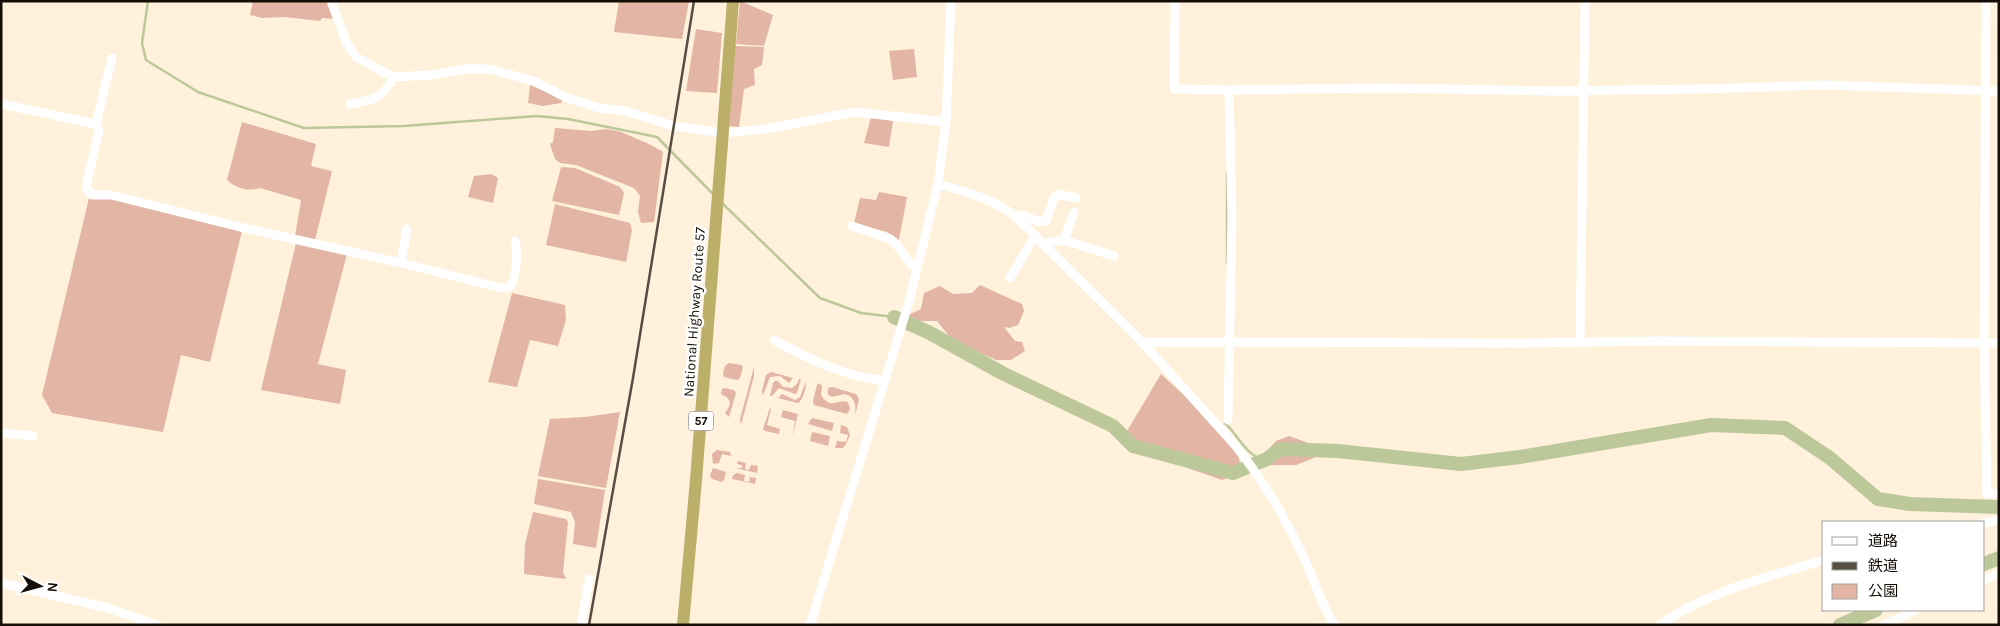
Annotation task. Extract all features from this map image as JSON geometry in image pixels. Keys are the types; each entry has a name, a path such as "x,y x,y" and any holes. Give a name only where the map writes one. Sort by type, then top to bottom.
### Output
{"highway":[{"name":"National Highway Route 57","path":"683,625 733,1"}],"street":[{"path":"331,1 347,44 356,57 392,77 432,75 465,69 489,69 534,81 565,97 599,108 625,111 674,126 723,132 766,129 855,112 946,122"},
{"path":"810,625 918,268 938,184 946,122 951,1"},
{"path":"1175,1 1174,89 1382,88 1583,90 1823,85 1999,90"},
{"path":"1580,342 1585,1"},
{"path":"1986,1 1984,342 1987,494 1999,493"},
{"path":"112,58 96,124 99,130 86,187 92,195 111,195 244,228 506,288 511,286 513,281 518,250 515,241"},
{"path":"350,104 371,100 382,94 388,87 392,77"},
{"path":"1228,420 1232,216 1229,90"},
{"path":"1,104 96,124"},
{"path":"938,184 1006,208 1142,342 1247,460 1296,542 1319,597 1334,625"},
{"path":"1017,218 1022,215 1040,222 1046,221 1054,198 1058,194 1076,198"},
{"path":"1064,240 1074,212"},
{"path":"852,226 890,239 898,245 909,262 918,268"},
{"path":"401,263 407,229"},
{"path":"1010,278 1035,236"},
{"path":"1042,244 1064,240 1114,256"},
{"path":"774,340 832,369 885,381"},
{"path":"1142,342 1676,341 1999,343"},
{"path":"1,433 33,436"},
{"path":"1985,523 1999,520"},
{"path":"1660,625 1673,615 1738,586 1822,561"},
{"path":"1985,580 1999,573"},
{"path":"581,625 589,579"},
{"path":"1,583 108,608 157,625"},
{"path":"1884,625 1914,611"}],"green space":[{"path":"253,1 328,1 334,19 322,18 320,21 285,17 262,18 250,15"},
{"path":"619,1 689,1 682,39 614,32"},
{"path":"740,1 773,15 764,46 736,44"},
{"path":"696,29 722,33 717,93 686,91"},
{"path":"735,46 764,47 762,65 754,69 755,85 744,89 739,127 729,126"},
{"path":"914,49 917,77 893,80 889,51"},
{"path":"530,85 563,99 561,103 543,106 528,103"},
{"path":"871,117 893,121 889,147 864,143"},
{"path":"242,122 316,144 311,166 332,171 315,240 295,236 301,200 260,188 251,190 242,188 227,180"},
{"path":"555,128 591,131 606,129 621,132 663,152 654,222 641,223 638,212 640,196 634,188 576,165 560,163 555,159 550,144 553,142"},
{"path":"561,167 575,168 620,187 624,193 619,215 552,201"},
{"path":"491,174 498,178 493,203 468,197 474,176"},
{"path":"879,192 907,197 899,240 887,232 854,223 860,198 876,200"},
{"path":"89,198 108,198 242,231 210,362 181,355 163,432 52,413 42,395"},
{"path":"555,204 630,223 632,230 626,262 546,245"},
{"path":"296,243 347,254 318,364 346,370 340,404 261,390"},
{"path":"980,285 1022,304 1024,311 1018,325 1009,328 1004,327 1015,341 1022,342 1025,351 1011,360 996,360 952,340 937,321 921,321 909,317 910,314 921,309 924,293 940,286 953,294 972,293"},
{"path":"512,293 565,305 566,320 558,346 530,340 517,387 488,382"},
{"path":"729,363 743,367 740,378 737,380 724,377 725,366"},
{"path":"754,367 754,376 741,425 740,419"},
{"path":"771,372 793,378 789,383 780,376 770,377 763,395 762,391 766,375"},
{"path":"1161,374 1236,443 1241,468 1259,460 1276,441 1289,436 1331,451 1296,465 1261,465 1222,480 1142,452 1127,431"},
{"path":"801,379 797,393 779,388 770,396 775,381 778,381 783,387 792,388"},
{"path":"806,381 803,396 798,403 778,398 782,394 795,400 800,397"},
{"path":"819,383 822,386 821,395 828,402 848,402 850,409 847,414 814,405 813,401"},
{"path":"832,387 856,394 859,399 855,416 853,399 844,394 830,396 828,388"},
{"path":"724,388 734,390 736,393 729,417 725,413 730,402 721,394"},
{"path":"770,408 767,425 780,429 779,434 763,429"},
{"path":"783,410 798,414 792,437 795,421 781,417"},
{"path":"620,412 606,488 538,476 550,419"},
{"path":"812,418 834,423 832,431 808,424"},
{"path":"841,425 847,427 850,435 843,448 835,448 837,441 846,442 848,435 840,433"},
{"path":"812,432 830,436 828,446 810,441"},
{"path":"717,450 730,452 731,456 722,454 719,463 713,464 712,454"},
{"path":"738,461 746,463 745,469 749,470 751,465 758,466 757,473 735,468 742,468 742,465 737,464"},
{"path":"713,468 726,472 722,482 712,479 710,475"},
{"path":"737,473 745,475 744,481 749,482 750,477 756,478 755,484 732,479 733,475"},
{"path":"538,479 605,490 596,548 573,544 575,522 571,512 534,504"},
{"path":"533,512 566,519 568,522 563,572 566,579 524,574 525,544"}],"waterway":[{"path":"148,1 142,43 146,60 198,92 304,128 404,126 537,116 568,119 657,137 713,194"},
{"path":"1227,173 1227,263"},
{"path":"722,203 820,298 861,313 894,317"},
{"path":"894,317 928,332 1004,374 1113,426 1133,446 1233,473 1267,459 1280,449 1338,451 1461,464 1520,457 1711,425 1785,428 1830,458 1878,499 1910,504 1999,507"},
{"path":"1225,423 1255,456"},
{"path":"1985,564 1999,558"},
{"path":"1840,625 1874,611"}],"railway":[{"path":"589,625 633,378 694,1"}]}
